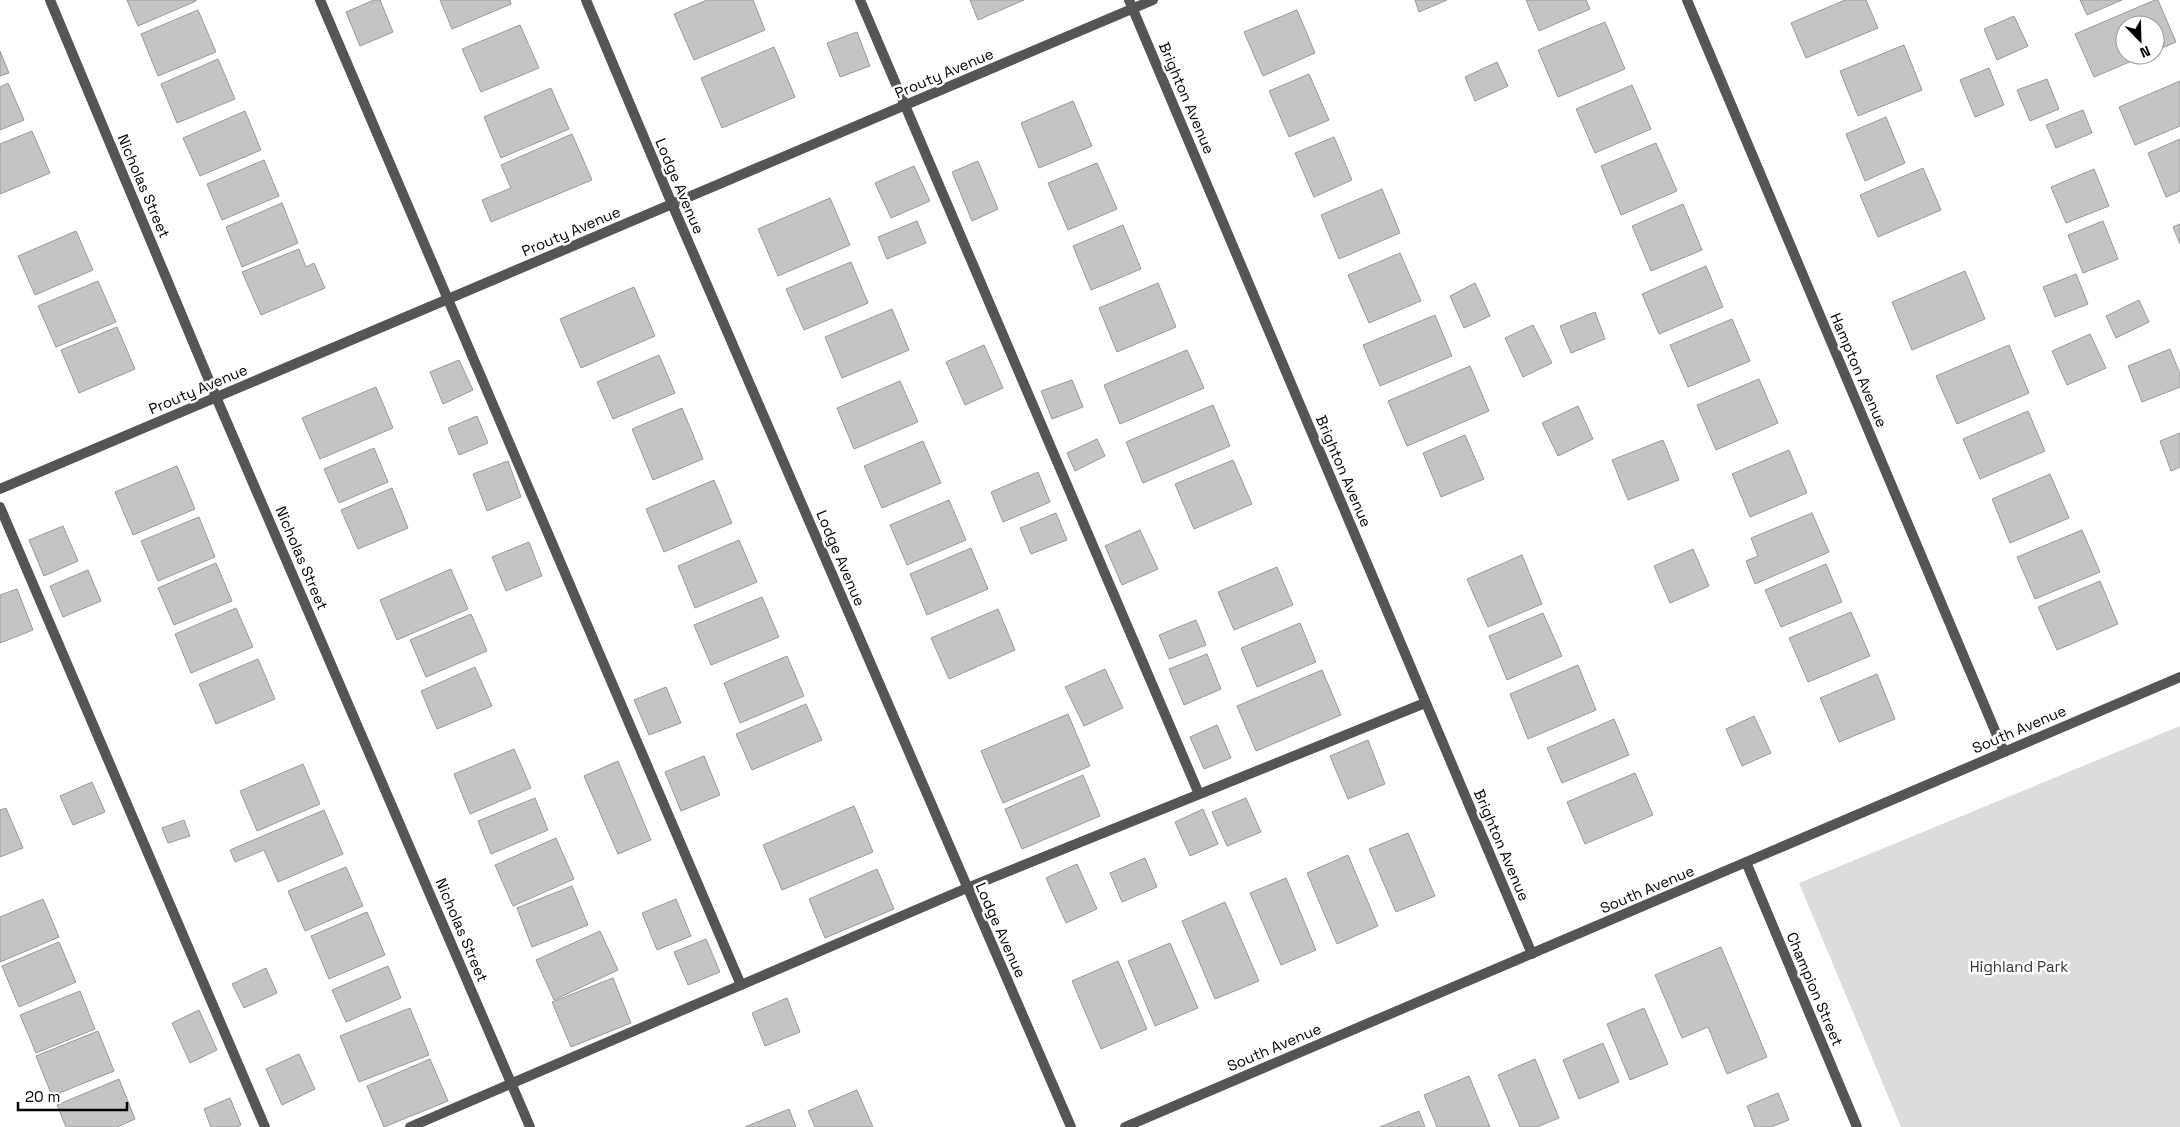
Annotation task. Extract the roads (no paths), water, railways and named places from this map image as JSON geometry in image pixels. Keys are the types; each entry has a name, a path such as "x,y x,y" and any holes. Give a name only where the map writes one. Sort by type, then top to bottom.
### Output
{"street":[{"name":"Nicholas Street","path":"50,0 216,397 530,1127"},
{"path":"320,0 741,986"},
{"name":"Lodge Avenue","path":"586,0 672,204 1071,1127"},
{"path":"860,0 1199,794"},
{"name":"Prouty Avenue","path":"0,489 905,105 1131,4 1153,0"},
{"name":"Hampton Avenue","path":"1687,0 2004,752"},
{"name":"Brighton Avenue","path":"1131,4 1532,954"},
{"path":"0,507 265,1127"},
{"name":"South Avenue","path":"1125,1127 2180,677"},
{"path":"410,1127 967,888 1426,703"},
{"name":"Champion Street","path":"1746,862 1857,1127"}],"park label":[{"name":"Highland Park","path":"2019,966"}]}
